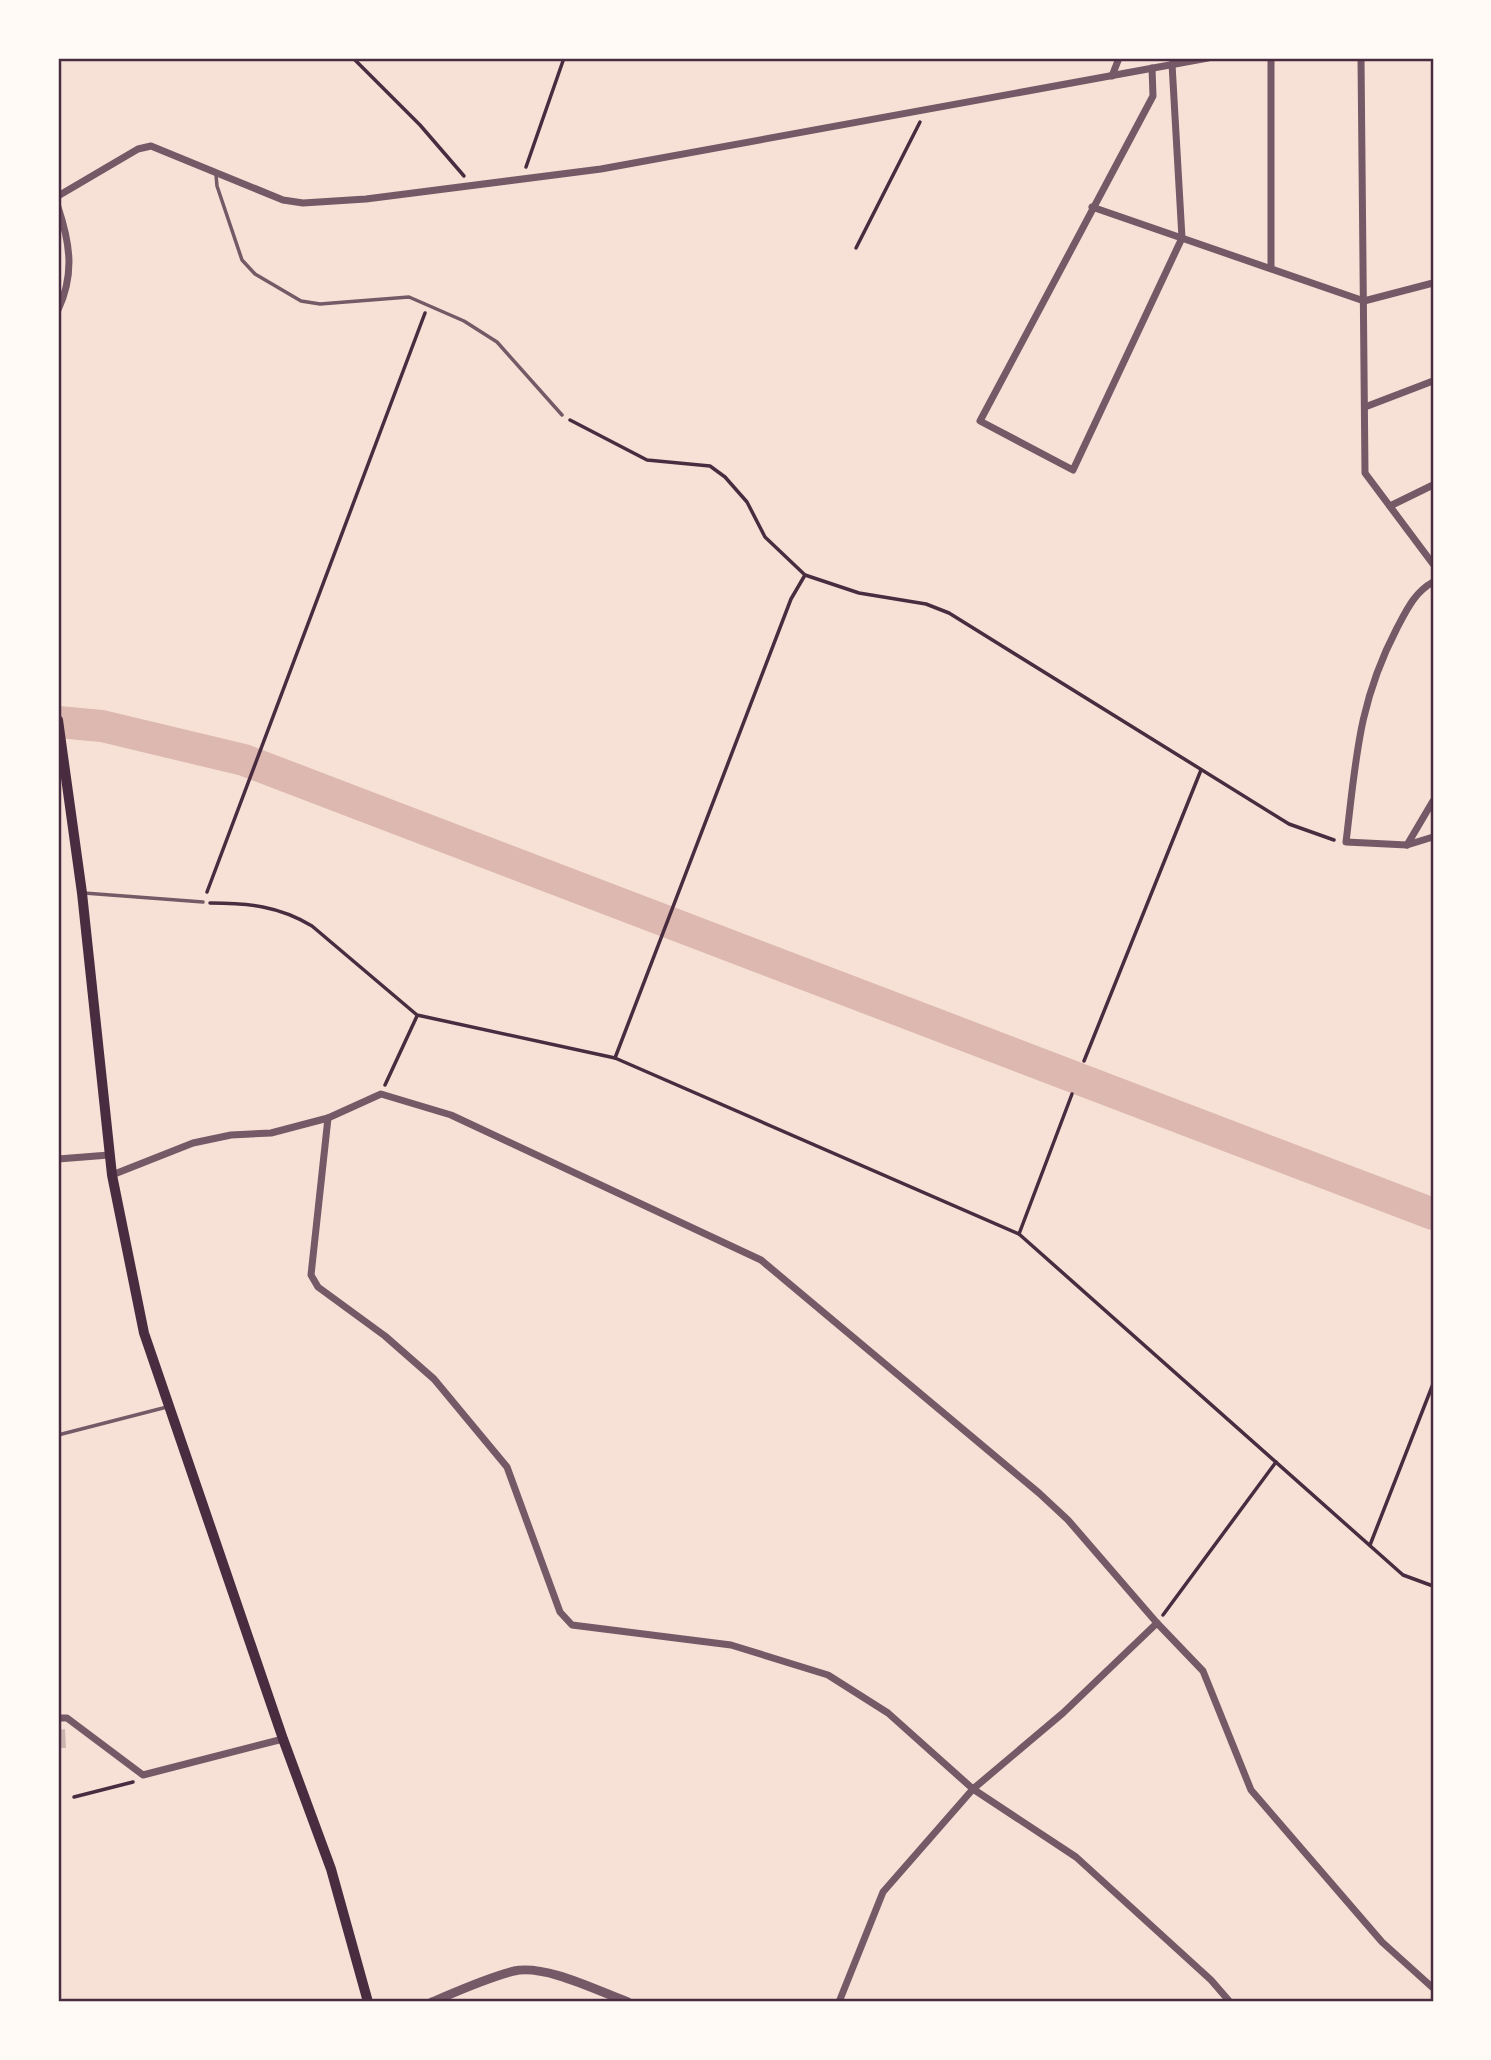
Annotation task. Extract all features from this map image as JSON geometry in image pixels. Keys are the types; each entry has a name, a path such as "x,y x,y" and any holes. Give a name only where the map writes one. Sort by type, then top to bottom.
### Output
{"main road":[{"path":"58,723 82,893 109,1155 144,1333 283,1739 331,1869 368,2002"}],"street":[{"path":"1112,76 1119,58"},
{"path":"58,196 138,149 151,146 216,175 283,200 303,203 366,199 600,169 1208,58"},
{"path":"1271,58 1271,266"},
{"path":"1361,58 1365,473 1433,564"},
{"path":"1152,68 1153,96 980,421 1073,470 1182,238 1172,64"},
{"path":"58,207 71,253 65,289 58,310"},
{"path":"1092,207 1364,300 1433,283"},
{"path":"1365,407 1433,381"},
{"path":"1390,506 1433,485"},
{"path":"1433,582 1422,588 1409,604 1389,643 1366,701 1357,739 1346,842 1407,845 1433,837"},
{"path":"1407,845 1433,801"},
{"path":"112,1175 193,1143 231,1135 271,1133 328,1118 381,1094 450,1115 761,1260 1068,1520 1157,1623 1203,1671 1251,1790 1382,1942 1433,1988"},
{"path":"328,1118 311,1275 318,1287 385,1336 434,1379 507,1466 560,1612 572,1625 731,1645 828,1675 888,1713 973,1789 1076,1857 1211,1980 1230,2002"},
{"path":"58,1159 109,1155"},
{"path":"839,2002 883,1892 973,1789 1063,1713 1157,1623"},
{"path":"58,1718 67,1718 143,1775 283,1739"},
{"path":"432,2002 515,1971 531,1970 559,1977 628,2002"}],"lane":[{"path":"216,175 217,186 242,260 255,274 281,292 301,301 320,304 409,297 464,321 497,342 562,415"},
{"path":"82,893 203,902"},
{"path":"58,1436 169,1406"}],"path":[{"path":"353,58 420,125 471,185"},
{"path":"522,179 564,58"},
{"path":"856,248 926,110"},
{"path":"428,306 203,902 249,903 293,915 313,926 417,1015 615,1058 1019,1234 1403,1575 1433,1586"},
{"path":"562,415 590,433 647,460 710,466 725,477 747,502 765,537 805,575 859,593 926,604 949,613 1088,696 1289,824 1317,836 1346,842"},
{"path":"615,1058 791,599 805,575"},
{"path":"1084,1061 1201,770"},
{"path":"381,1094 417,1015"},
{"path":"1019,1234 1072,1094"},
{"path":"1370,1545 1433,1384"},
{"path":"1157,1623 1276,1462"},
{"path":"74,1797 130,1784 143,1775"}],"building":[{"path":"65,1729 66,1748 58,1748 58,1730"}],"waterway":[{"path":"58,722 102,726 244,760 1433,1214"}]}
